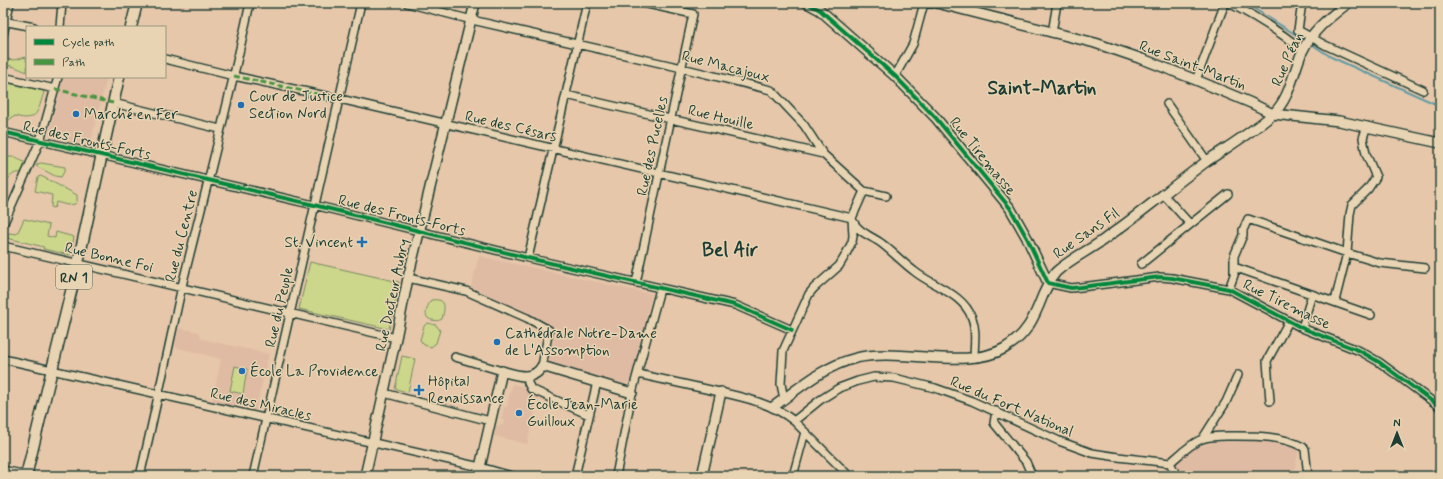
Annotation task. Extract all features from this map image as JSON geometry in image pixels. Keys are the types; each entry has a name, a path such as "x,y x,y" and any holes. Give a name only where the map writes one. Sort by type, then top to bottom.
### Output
{"main road":[{"path":"131,26 137,3"},
{"name":"RN 1","path":"26,476 78,263 119,78"}],"street":[{"path":"3,35 4,21 10,3"},
{"path":"60,26 62,3"},
{"name":"Rue du Centre","path":"140,476 182,288 234,76 250,3"},
{"name":"Rue du Peuple","path":"253,476 265,418 291,314 314,205 340,99 361,3"},
{"name":"Rue Macajoux","path":"406,3 472,20 771,90 804,126 823,154 864,191"},
{"name":"Rue Docteur Aubry","path":"366,476 408,278 476,3"},
{"path":"528,258 587,3"},
{"name":"Rue des Pucelles","path":"636,282 693,14 644,3"},
{"name":"Rue Tiremasse","path":"807,3 820,10 895,76 935,117 1010,208 1048,283 1071,288 1081,288 1160,277 1229,289 1302,328 1360,351 1379,362 1440,407"},
{"path":"895,76 913,44 924,3 932,3"},
{"name":"Rue Saint-Martin","path":"937,3 1052,34 1095,43 1145,60 1196,80 1273,114 1338,121 1367,126 1440,143"},
{"path":"1052,34 1057,3"},
{"path":"1196,80 1225,3"},
{"path":"1229,3 1288,39 1303,50"},
{"path":"1288,39 1298,30 1302,3"},
{"name":"Rue Péan","path":"1273,114 1283,103 1303,50 1314,31 1348,3"},
{"path":"4,21 29,26"},
{"path":"1298,30 1311,38 1424,90"},
{"name":"Rue des Césars","path":"166,59 852,218"},
{"path":"3,77 55,89"},
{"path":"3,225 40,141 58,78"},
{"name":"Rue Houille","path":"566,95 823,154"},
{"path":"113,103 220,129"},
{"path":"1167,104 1207,161"},
{"name":"Rue Sans Fil","path":"773,407 810,380 834,366 856,358 877,355 974,358 1004,349 1022,335 1033,321 1048,283 1058,271 1106,238 1207,161 1247,134 1273,114"},
{"path":"1335,301 1347,253 1352,205 1368,189 1376,177 1366,154 1363,138 1367,126"},
{"name":"Rue des Fronts-Forts","path":"3,132 314,205 528,258 735,305 792,330"},
{"path":"784,399 781,384 783,351 809,294 834,270 845,256 852,242 852,218 864,191 886,196"},
{"path":"1164,194 1190,224"},
{"path":"1141,264 1228,194"},
{"path":"852,218 858,228 895,254 914,272 960,301 968,309 974,329 974,358"},
{"path":"1229,289 1234,274 1234,256 1248,219 1380,263 1425,268"},
{"name":"Rue Bonne Foi","path":"3,246 396,338"},
{"path":"1234,266 1371,315"},
{"path":"408,278 466,291 527,318 549,330 542,366 537,373 527,376 502,371 455,357"},
{"path":"616,476 632,393 660,289"},
{"path":"1302,328 1312,294"},
{"path":"1270,401 1267,361 1289,321"},
{"name":"Rue des Miracles","path":"3,359 265,418 373,444 479,472 512,476"},
{"path":"542,366 632,393"},
{"path":"479,472 502,371"},
{"path":"638,374 746,398 773,407 794,421 850,476"},
{"path":"1204,438 1226,402 1238,375"},
{"path":"527,376 529,386 536,392 588,415"},
{"name":"Rue du Fort National","path":"794,421 820,400 839,388 874,377 894,378 910,381 972,401 1059,441 1092,453 1170,463"},
{"path":"575,476 588,415 597,382"},
{"path":"702,476 721,392"},
{"path":"384,393 490,421"},
{"path":"996,411 994,423 1026,462 1032,476"},
{"path":"793,476 805,432"},
{"path":"1177,476 1170,463 1194,443 1204,438 1215,436 1263,436 1277,438 1303,447 1305,449 1308,476"},
{"path":"3,470 26,476"}],"shaded area":[{"name":"Marché en Fer","path":"63,78 107,78 90,145 49,136"},
{"path":"479,256 652,294 630,383 623,384 547,361 557,328 471,287"},
{"name":"École La Providence","path":"179,328 199,332 202,339 269,354 255,412 212,402 221,359 175,347"},
{"name":"École Jean-Marie Guilloux","path":"512,384 521,386 539,396 527,444 494,436 496,426 503,425 504,420 501,420 504,407 507,407"},
{"path":"1251,438 1299,449 1295,469 1299,476 1180,476 1172,464 1193,449 1215,442 1235,441"}],"green space":[{"path":"26,57 26,72 5,63 7,59 14,60"},
{"path":"3,82 44,92 38,109 33,116 23,118 15,116 5,122 3,121"},
{"path":"3,157 14,157 26,163 21,173 15,173 12,175 3,185"},
{"path":"41,163 65,167 65,170 61,177 55,176 36,166 37,164"},
{"path":"41,176 77,195 77,202 75,204 67,205 56,202 55,207 52,208 52,195 35,191 38,177"},
{"path":"24,219 49,225 47,236 55,238 56,232 74,237 70,255 43,249 44,247 7,238 9,233 17,234"},
{"path":"310,262 399,282 389,329 299,309"},
{"path":"431,300 440,300 444,304 442,319 435,321 427,317 426,312"},
{"path":"427,323 436,325 440,330 436,343 431,347 424,345 420,340 424,326"},
{"path":"402,356 415,359 408,392 395,389"},
{"path":"235,366 247,369 243,394 230,391"}],"waterway":[{"path":"1245,3 1306,41"},
{"path":"1310,43 1331,57 1440,106"}],"marked path":[{"path":"234,76 340,99"},
{"path":"55,89 113,103"}],"cycle path":[{"path":"807,3 820,10 895,76 935,117 1010,208 1027,238 1048,283 1071,288 1160,277 1229,289 1302,328 1360,351 1379,362 1440,407"},
{"path":"3,132 314,205 528,258 735,305 792,330"}],"place":[{"name":"Cour de Justice Section Nord","path":"241,105"},
{"name":"Marché en Fer","path":"76,114"},
{"name":"St. Vincent","path":"362,242"},
{"name":"Cathédrale Notre-Dame de L'Assomption","path":"497,342"},
{"name":"École La Providence","path":"242,371"},
{"name":"Hôpital Renaissance","path":"419,390"},
{"name":"École Jean-Marie Guilloux","path":"519,413"}],"district":[{"name":"Saint-Martin","path":"1042,87"},
{"name":"Bel Air","path":"730,249"}]}
